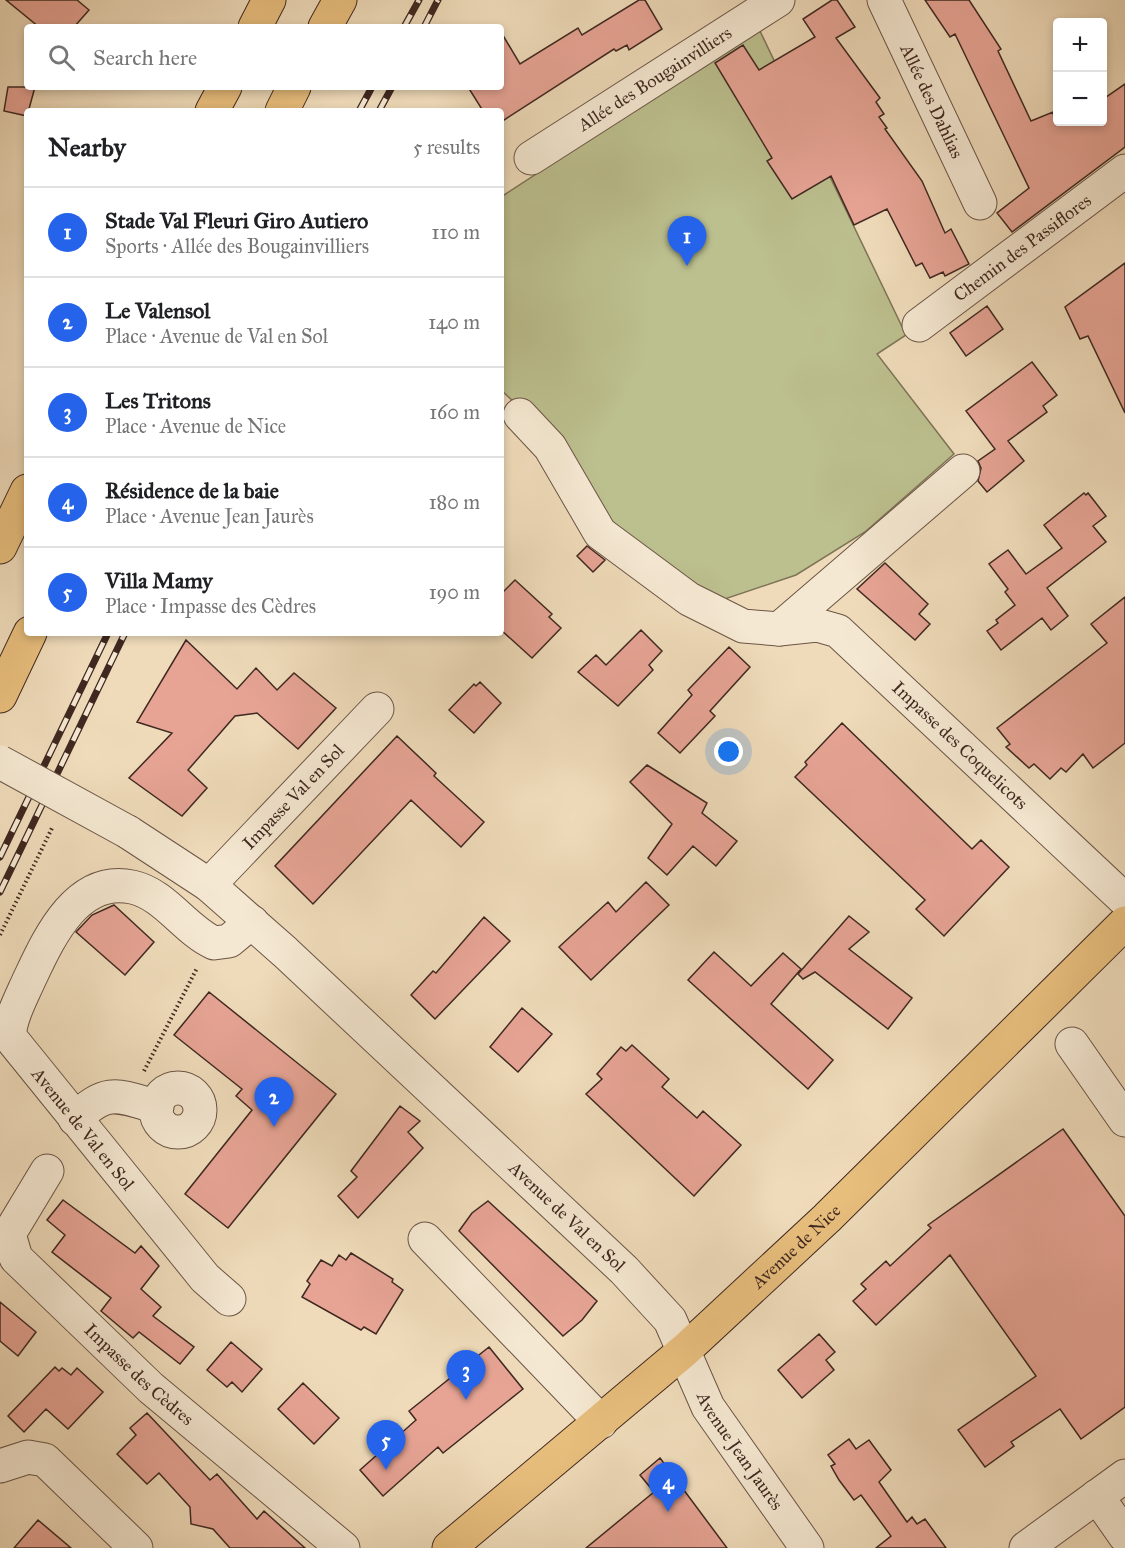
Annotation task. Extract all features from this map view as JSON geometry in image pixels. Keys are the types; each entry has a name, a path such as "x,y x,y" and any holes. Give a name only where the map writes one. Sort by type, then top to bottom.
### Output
{"main road":[{"path":"257,24 269,0"},
{"path":"327,24 340,0"},
{"path":"214,108 223,90"},
{"path":"284,108 292,90"},
{"path":"0,547 24,497"},
{"path":"0,696 29,636"},
{"name":"Avenue de Nice","path":"448,1548 685,1350 827,1218 1125,923"}],"street":[{"name":"Allée des Bougainvilliers","path":"531,158 778,0"},
{"name":"Allée des Dahlias","path":"884,0 980,203"},
{"name":"Chemin des Passiflores","path":"919,325 1125,171"},
{"name":"Impasse des Coquelicots","path":"520,415 550,447 600,533 689,599 721,617 743,626 779,629 816,624 838,631 1125,900"},
{"path":"779,629 963,471"},
{"name":"Impasse Val en Sol","path":"209,885 377,709"},
{"name":"Avenue de Val en Sol","path":"0,762 128,832 209,885 252,922 624,1270 670,1320 685,1350"},
{"name":"Avenue de Val en Sol","path":"214,943 154,897 132,887 108,886 81,900 65,914 43,950 14,1013 9,1036 75,1119 217,1288"},
{"path":"214,943 229,941 252,922"},
{"path":"1072,1044 1125,1120"},
{"path":"75,1119 92,1102 101,1098 143,1103"},
{"name":"Impasse des Cèdres","path":"47,1172 9,1234 16,1258 151,1388 343,1548"},
{"path":"424,1239 601,1422"},
{"name":"Avenue Jean Jaurès","path":"685,1350 694,1380 708,1407 807,1548"},
{"path":"0,1466 28,1457 45,1460 136,1548"},
{"path":"1026,1548 1125,1476"},
{"path":"1097,1496 1125,1536"}],"path":[{"path":"0,935 56,819"},
{"path":"143,1103 203,956 214,943"}],"green space":[{"path":"759,29 906,335 877,354 954,454 865,532 796,575 707,605 605,526 548,434 504,393 504,195"}],"building":[{"path":"6,0 77,0 89,10 77,24 35,24"},
{"path":"639,0 645,0 662,29 629,50 627,45 616,51 614,49 504,120 504,108 481,108 470,90 504,90 504,37 520,64 578,28 582,35"},
{"path":"832,0 837,0 855,27 836,38 880,98 876,102 884,114 879,117 887,128 885,129 922,181 945,233 951,229 969,264 945,276 943,272 930,278 922,263 916,266 887,209 854,225 831,176 792,199 767,161 772,158 715,63 743,45 759,70 815,37 803,19"},
{"path":"925,0 969,0 1001,49 998,51 1031,121 1053,112 1053,126 1107,126 1107,97 1125,84 1125,147 1012,232 997,213 1029,188 955,34 950,37"},
{"path":"8,87 24,87 24,90 34,90 29,108 24,108 24,115 4,111"},
{"path":"1125,263 1125,413 1088,336 1080,339 1065,307"},
{"path":"987,306 1003,329 966,356 950,333"},
{"path":"1032,362 1057,395 1043,406 1047,412 1008,441 1024,461 987,492 978,481 981,468 978,461 995,449 966,411"},
{"path":"1084,493 1086,495 1088,493 1106,516 1093,526 1106,542 1047,588 1068,616 1051,630 1042,618 1001,650 987,631 998,623 996,620 1015,605 1005,592 1008,589 989,564 1008,550 1026,574 1062,548 1044,525"},
{"path":"587,546 605,560 593,572 577,556"},
{"path":"885,563 928,604 919,614 930,624 915,640 857,589"},
{"path":"515,580 552,614 549,617 561,628 532,658 504,633 504,591"},
{"path":"1125,597 1125,743 1093,768 1083,754 1066,772 1061,768 1050,779 1034,764 1029,768 1006,747 1010,744 997,728 1107,643 1091,624"},
{"path":"641,630 662,651 649,665 653,670 618,706 578,672 596,655 606,665"},
{"path":"186,640 237,689 256,668 277,690 294,673 336,708 298,749 257,713 235,716 188,770 207,788 182,816 129,778 172,733 137,722"},
{"path":"729,647 750,667 710,711 715,716 680,753 658,733 692,695 688,690"},
{"path":"480,682 501,703 474,733 449,710 474,684 476,686"},
{"path":"842,723 972,849 981,840 1009,867 944,936 916,909 925,900 795,777 807,765 805,762"},
{"path":"397,736 436,773 434,776 484,822 461,847 411,800 313,904 275,866"},
{"path":"647,765 707,803 702,813 737,841 716,866 693,846 667,875 648,858 672,824 630,782"},
{"path":"646,882 669,905 591,980 559,947 608,902 616,912"},
{"path":"114,905 154,942 125,975 76,932 92,915"},
{"path":"849,916 869,932 849,949 912,998 888,1029 815,972 803,979 798,974"},
{"path":"484,917 510,941 435,1019 411,995 433,971 436,973"},
{"path":"714,952 751,986 783,953 801,969 771,1004 833,1060 808,1089 688,980"},
{"path":"209,992 336,1094 228,1228 185,1194 252,1110 236,1096 242,1089 174,1035"},
{"path":"522,1008 552,1034 518,1072 490,1047"},
{"path":"632,1045 669,1079 662,1087 697,1118 703,1111 741,1145 694,1196 586,1094 602,1079 597,1074 621,1047 626,1051"},
{"path":"400,1106 420,1121 408,1132 423,1148 358,1218 338,1196 357,1177 351,1171"},
{"path":"1063,1129 1125,1216 1125,1407 1081,1439 1060,1409 1011,1442 1014,1446 985,1467 958,1430 1036,1376 950,1255 876,1325 853,1301 866,1289 861,1284 886,1261 890,1266 931,1228 928,1225"},
{"path":"63,1200 135,1253 141,1246 159,1266 141,1289 161,1307 153,1316 194,1347 180,1364 139,1332 133,1338 101,1311 111,1298 52,1252 65,1235 47,1220"},
{"path":"488,1201 597,1301 582,1320 563,1336 459,1231 472,1213"},
{"path":"351,1253 393,1279 392,1282 403,1290 376,1334 364,1327 361,1330 302,1297 310,1284 307,1281 321,1260 332,1266 339,1255 346,1260"},
{"path":"0,1302 36,1332 18,1356 0,1341"},
{"path":"819,1334 835,1352 826,1360 834,1370 802,1398 778,1370"},
{"path":"231,1342 262,1369 242,1392 232,1382 227,1387 207,1370"},
{"path":"489,1347 523,1389 443,1453 438,1447 383,1496 360,1470 416,1420 409,1411"},
{"path":"55,1367 59,1371 62,1368 71,1375 77,1368 103,1392 68,1429 46,1409 24,1432 8,1416"},
{"path":"303,1383 339,1418 314,1444 278,1409"},
{"path":"147,1413 210,1480 217,1474 257,1519 264,1511 305,1548 230,1548 213,1529 191,1524 190,1507 159,1473 147,1484 117,1454 136,1435 130,1428"},
{"path":"849,1439 856,1449 869,1440 891,1470 879,1482 907,1522 912,1517 917,1524 925,1519 946,1548 876,1548 891,1536 861,1495 854,1500 839,1480 831,1466 835,1464 828,1455"},
{"path":"660,1458 727,1548 586,1548 654,1492 640,1475"},
{"path":"38,1520 71,1548 14,1548"}],"railway":[{"path":"406,24 419,0"},
{"path":"426,24 438,0"},
{"path":"361,108 370,90"},
{"path":"381,108 390,90"},
{"path":"0,857 107,636"},
{"path":"0,892 124,636"}],"place":[{"name":"Stade Val Fleuri Giro Autiero","path":"687,266"},
{"name":"Le Valensol","path":"274,1127"},
{"name":"Les Tritons","path":"466,1400"},
{"name":"Villa Mamy","path":"386,1470"},
{"name":"Résidence de la baie","path":"668,1512"}]}
